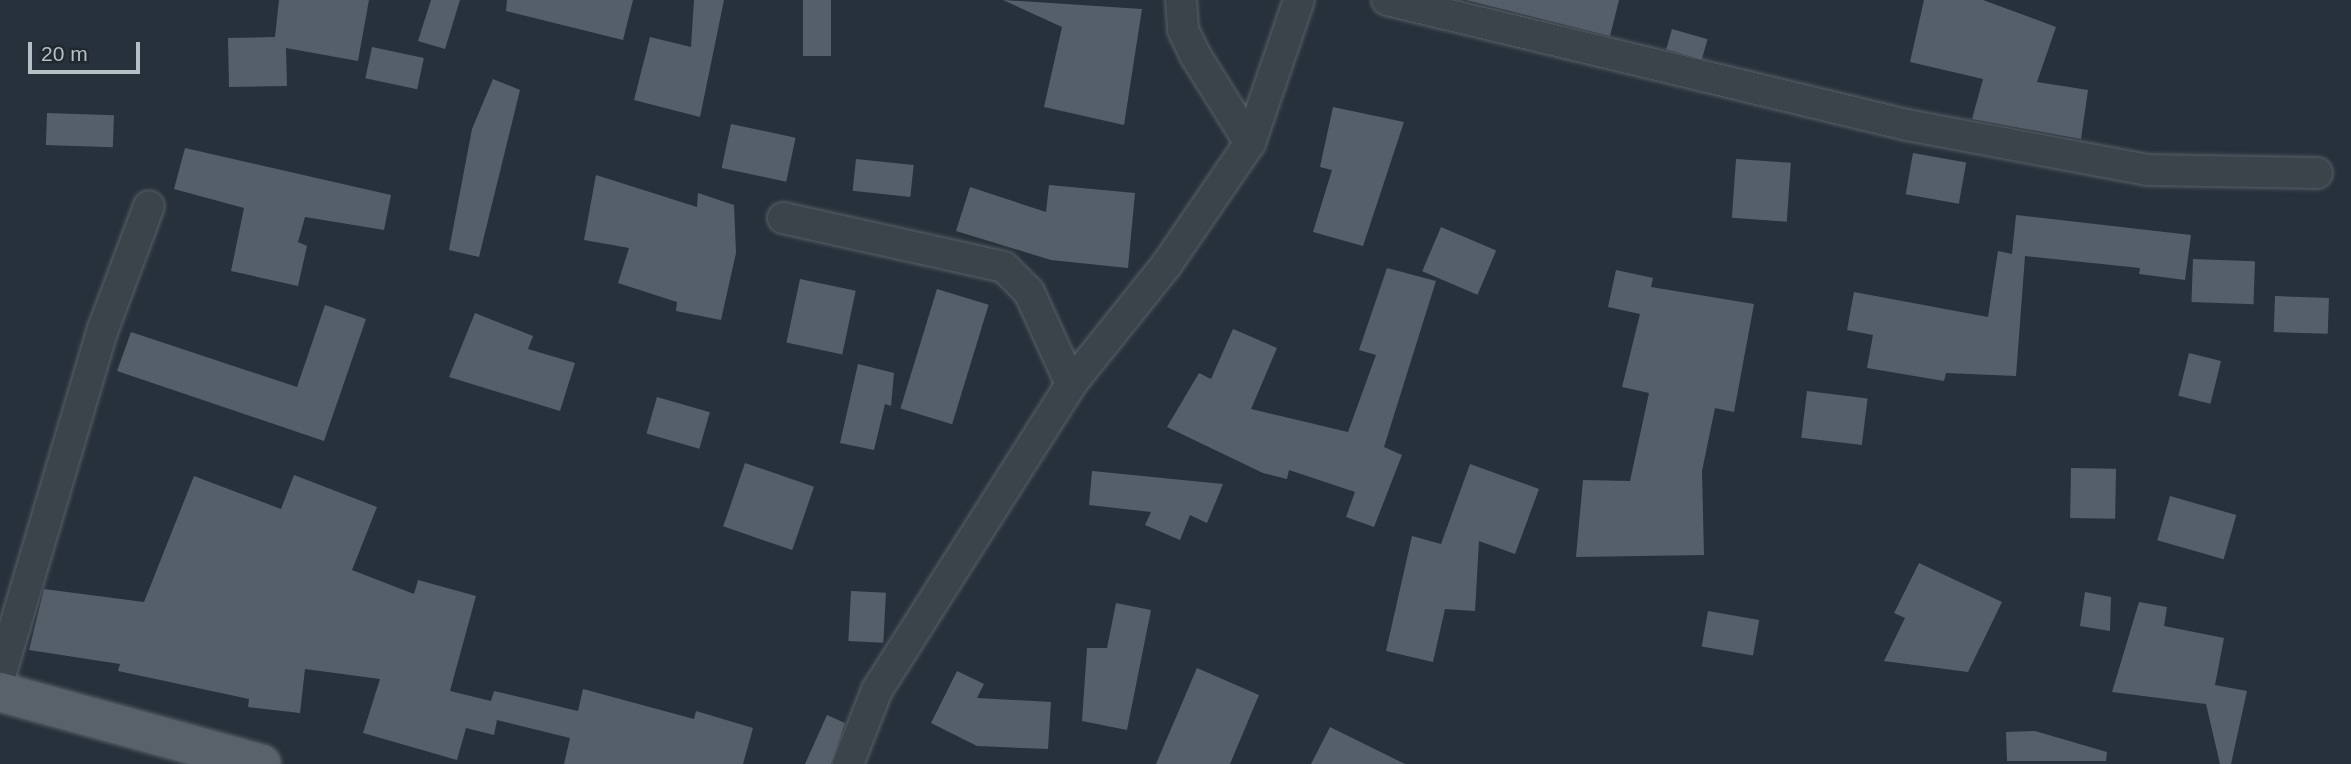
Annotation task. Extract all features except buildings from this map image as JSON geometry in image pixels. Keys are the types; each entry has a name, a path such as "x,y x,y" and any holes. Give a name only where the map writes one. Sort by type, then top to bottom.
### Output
{"main road":[{"path":"0,692 261,764"}],"street":[{"path":"1181,0 1183,30 1195,55 1250,143"},
{"path":"848,764 877,690 1071,384 1167,264 1250,143 1299,0"},
{"path":"1387,0 1921,128 2148,170 2316,173"},
{"path":"0,676 103,329 149,206"},
{"path":"783,218 1004,267 1030,292 1071,384"}]}
